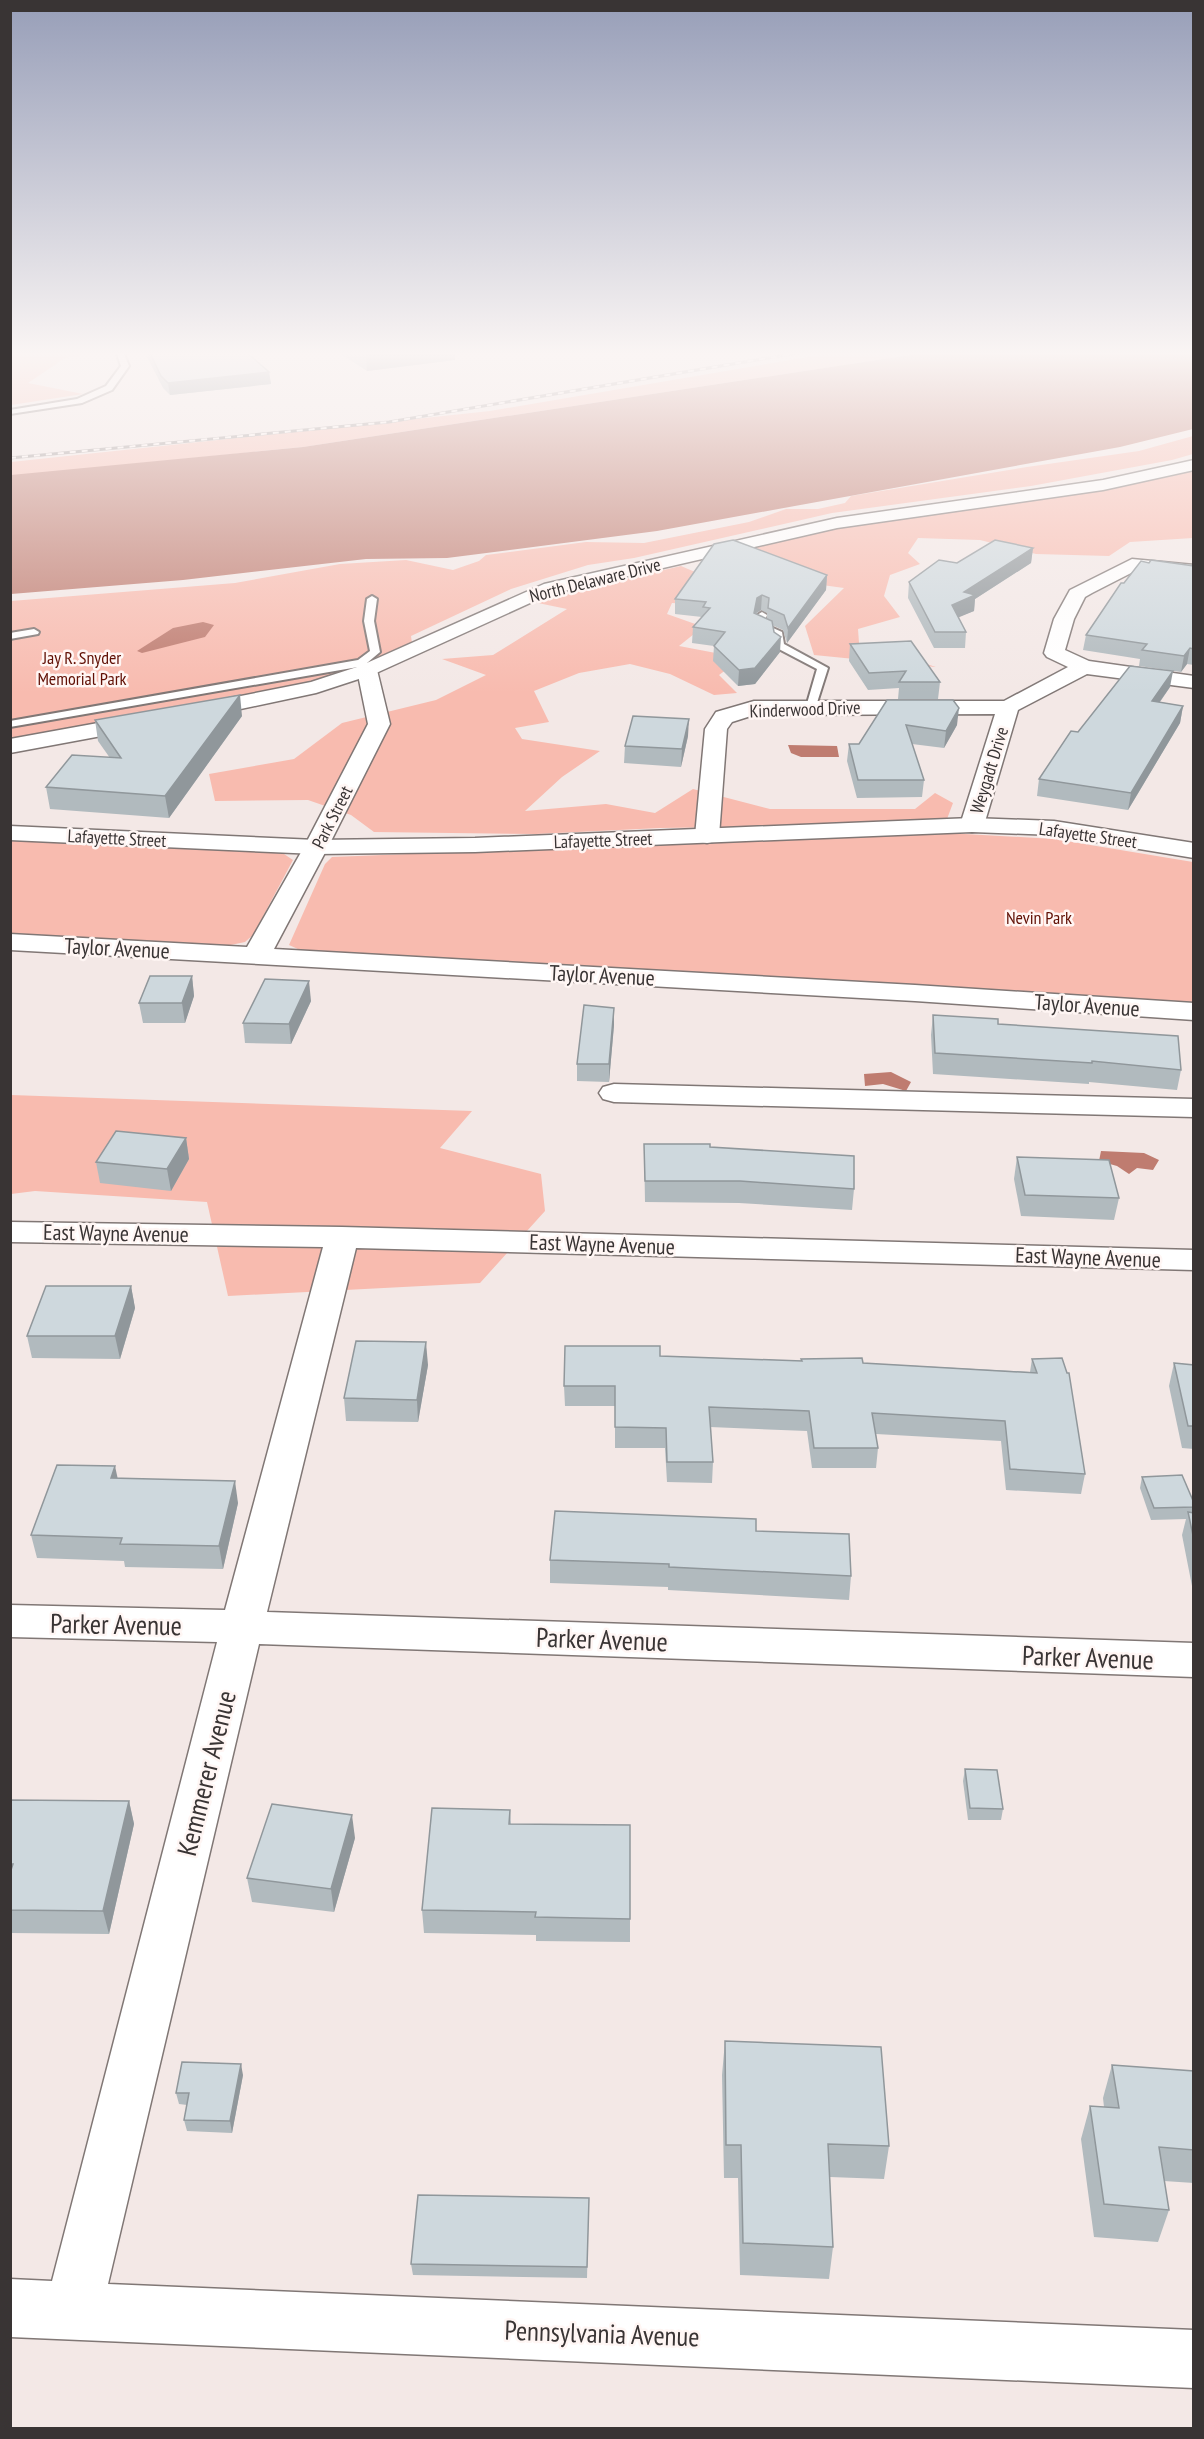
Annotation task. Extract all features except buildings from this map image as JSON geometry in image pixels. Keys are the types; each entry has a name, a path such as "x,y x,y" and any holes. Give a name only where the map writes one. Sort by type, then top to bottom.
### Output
{"street":[{"name":"North Delaware Drive","path":"10,746 316,687 544,590 837,524 910,511 1103,485 1194,465"},
{"path":"1194,571 1132,565 1077,594 1064,620 1054,653 1083,667 1194,682"},
{"name":"Park Street","path":"256,956 316,847 379,724 364,667"},
{"name":"Weygadt Drive","path":"972,825 1008,707 1083,667"},
{"name":"Kinderwood Drive","path":"707,836 716,729 724,717 754,708 1008,707"},
{"name":"Lafayette Street","path":"10,833 316,847 475,845 972,825 1054,828 1194,851"},
{"name":"Taylor Avenue","path":"10,942 903,992 1194,1012"},
{"path":"614,1093 1194,1108"},
{"name":"East Wayne Avenue","path":"10,1232 342,1237 1194,1260"},
{"name":"Kemmerer Avenue","path":"73,2310 242,1627 342,1237"},
{"name":"Parker Avenue","path":"10,1621 1194,1660"},
{"name":"Pennsylvania Avenue","path":"10,2308 1194,2359"}],"lane":[{"path":"10,724 364,667 375,652 369,621 372,598"},
{"path":"762,615 759,625 778,634 779,645 823,668 811,707"},
{"path":"10,636 34,632"}],"green space":[{"path":"11,465 124,465 11,476"},
{"name":"Jay R. Snyder Memorial Park","path":"1042,465 1146,465 1031,486 832,513 634,558 588,565 511,589 411,636 413,650 367,670 11,746 11,601 235,583 340,564 406,560 453,570 479,561 486,555 586,542 644,543 749,522 786,509 818,509 845,503 851,496"},
{"path":"1193,471 1193,538 1130,542 1109,556 1036,554 980,540 918,538 908,553 920,564 890,575 884,596 900,617 858,629 859,643 936,667 814,655 805,626 844,588 800,582 729,606 672,603 667,614 715,631 699,630 679,646 742,658 719,675 737,693 714,695 670,674 630,664 579,673 534,691 549,722 515,728 522,739 600,751 562,777 525,811 606,804 655,813 693,789 770,809 915,809 935,793 953,803 947,819 858,825 660,828 536,834 374,832 351,815 308,800 215,801 209,774 294,759 342,723 436,700 486,675 442,659 493,655 567,609 538,603 608,583 681,566 695,572 766,543 828,528 1089,491"},
{"name":"Nevin Park","path":"947,833 1054,839 1193,862 1193,1006 300,950 289,945 325,864 332,857"},
{"path":"11,838 278,850 293,860 253,935 245,942 221,947 11,934"},
{"path":"11,1095 472,1111 440,1148 541,1174 545,1211 480,1283 228,1296 207,1202 35,1191 11,1194"}],"shaded area":[{"path":"117,465 1022,465 657,531 447,558 366,559 183,580 11,594 11,475"},
{"path":"203,622 214,625 205,637 142,653 137,651 173,628"},
{"path":"788,745 837,746 839,757 801,757 791,753"},
{"path":"891,1072 911,1082 906,1091 883,1084 865,1086 864,1074"},
{"path":"1101,1151 1144,1153 1159,1160 1153,1170 1137,1168 1129,1174 1117,1166 1099,1161"}]}
